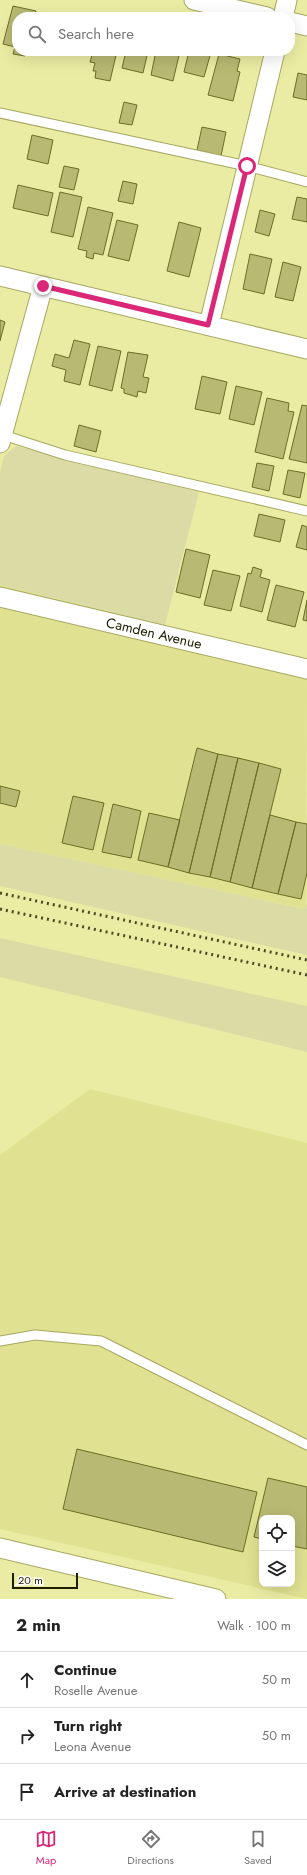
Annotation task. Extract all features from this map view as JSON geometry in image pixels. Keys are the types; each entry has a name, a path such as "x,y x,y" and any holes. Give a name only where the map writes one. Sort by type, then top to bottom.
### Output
{"street":[{"path":"194,0 246,12"},
{"path":"284,12 287,0"},
{"path":"295,23 307,26"},
{"path":"208,325 274,56"},
{"path":"0,276 307,348"},
{"path":"1,437 43,286"},
{"name":"Camden Avenue","path":"0,598 307,669"},
{"path":"0,1548 216,1599"}],"lane":[{"path":"0,113 247,166 307,182"},
{"path":"1,437 65,455 307,511"},
{"path":"0,1341 35,1335 101,1341 307,1444"}],"shaded area":[{"path":"16,446 199,492 165,625 0,585 0,472 4,456"},
{"path":"0,585 165,625 161,639 307,673 306,909 0,844"},
{"path":"0,844 305,909 307,904 307,955 0,886"},
{"path":"0,938 307,1006 307,1052 0,977"},
{"path":"90,1089 307,1143 307,1599 0,1529 0,1155"}],"building":[{"path":"13,6 36,11 12,12 12,46 3,44"},
{"path":"92,56 116,56 110,81 95,78 96,71 93,71 95,63 90,62"},
{"path":"125,56 147,56 143,73 122,68"},
{"path":"155,56 179,56 173,81 151,75"},
{"path":"188,56 210,56 204,77 184,72"},
{"path":"218,56 227,56 240,59 237,71 240,72 233,101 208,95"},
{"path":"298,73 307,75 307,100 293,97"},
{"path":"124,102 137,105 132,125 119,123"},
{"path":"202,127 226,132 221,156 197,150"},
{"path":"32,135 53,140 48,164 27,159"},
{"path":"64,166 79,169 74,190 59,187"},
{"path":"123,181 137,184 133,204 118,201"},
{"path":"18,185 53,193 48,216 13,208"},
{"path":"60,192 82,197 73,237 51,232"},
{"path":"297,197 307,199 307,222 292,219"},
{"path":"88,207 113,213 103,255 94,253 93,259 86,257 87,251 78,249"},
{"path":"260,210 275,214 269,236 255,232"},
{"path":"117,220 138,225 129,261 108,256"},
{"path":"179,222 201,228 189,277 167,271"},
{"path":"250,254 272,259 264,294 243,289"},
{"path":"283,262 301,267 293,301 275,297"},
{"path":"0,320 5,322 0,341"},
{"path":"74,340 90,344 80,385 64,381 66,370 52,366 55,354 69,358"},
{"path":"98,346 121,351 112,391 89,385"},
{"path":"128,352 148,355 143,377 149,378 146,393 138,391 137,397 124,393 124,389 121,388"},
{"path":"202,376 227,382 220,414 195,409"},
{"path":"236,386 262,392 254,425 229,419"},
{"path":"267,398 289,403 288,411 294,412 283,459 255,452"},
{"path":"302,405 307,406 307,463 289,459"},
{"path":"79,425 101,431 96,452 74,446"},
{"path":"257,463 274,466 269,491 252,487"},
{"path":"288,470 305,473 300,498 283,494"},
{"path":"259,514 285,520 280,542 254,536"},
{"path":"302,525 307,527 307,550 296,547"},
{"path":"186,549 210,555 200,598 176,592"},
{"path":"253,567 262,570 260,577 270,580 262,612 240,606 248,573 251,574"},
{"path":"213,570 240,576 231,611 204,605"},
{"path":"276,585 304,592 295,627 267,620"},
{"path":"307,600 307,621 303,620"},
{"path":"197,748 218,754 189,873 168,867"},
{"path":"218,754 238,758 210,877 189,873"},
{"path":"238,758 259,763 230,882 210,877"},
{"path":"259,763 281,769 252,888 230,882"},
{"path":"0,786 20,791 16,807 0,803"},
{"path":"73,796 104,803 93,850 62,843"},
{"path":"113,804 141,811 131,858 102,852"},
{"path":"149,813 180,820 168,867 138,860"},
{"path":"270,815 296,822 278,894 252,888"},
{"path":"296,822 307,824 307,873 301,899 278,894"},
{"path":"77,1449 257,1492 243,1552 63,1509"},
{"path":"268,1478 307,1487 307,1549 295,1547 295,1515 259,1515"},
{"path":"259,1516 259,1538 254,1537"}],"railway":[{"path":"0,893 307,960"},
{"path":"0,909 307,975"}],"route":[{"path":"43,286 208,325 247,166"}]}
